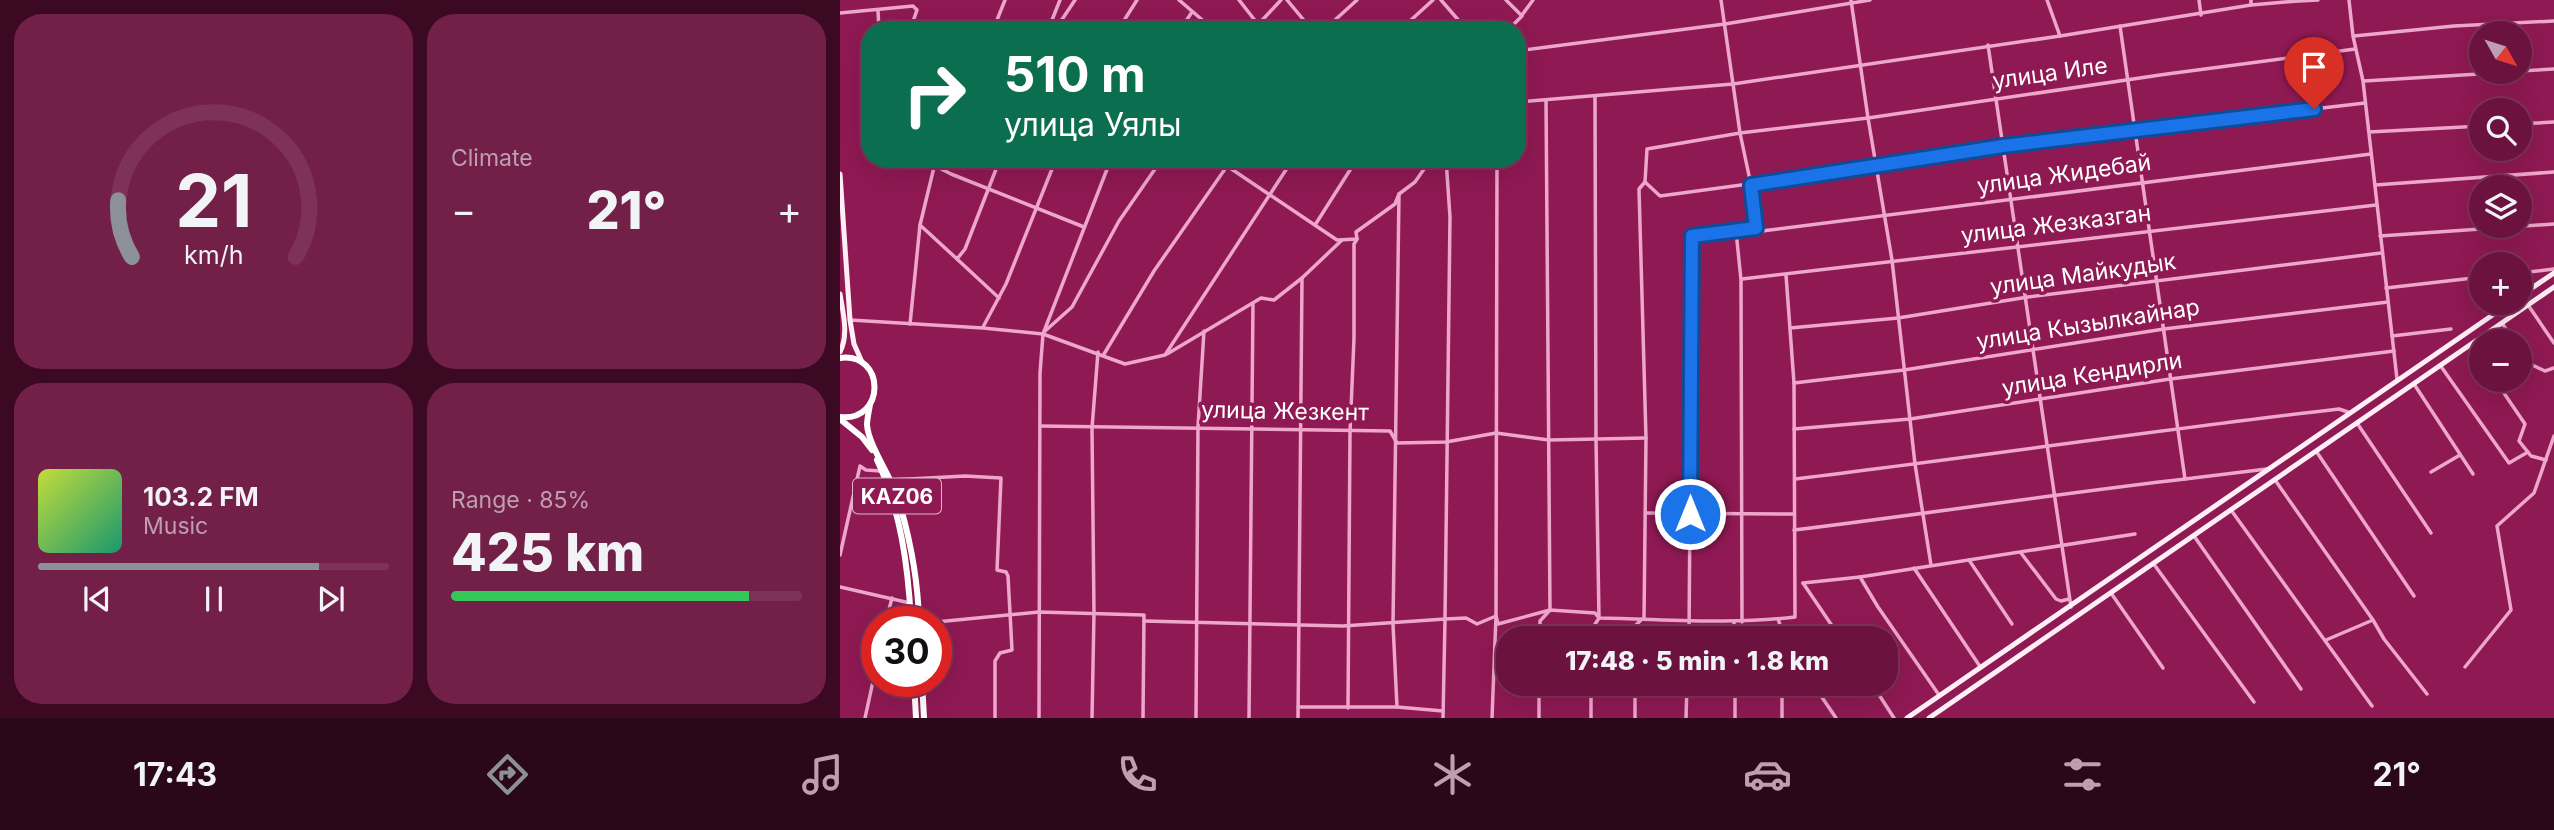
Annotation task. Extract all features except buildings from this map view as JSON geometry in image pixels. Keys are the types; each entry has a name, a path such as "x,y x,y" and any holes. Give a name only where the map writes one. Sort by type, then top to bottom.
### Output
{"highway":[{"path":"840,358 854,358 862,362"},
{"name":"KАZ06","path":"862,362 869,369 875,386 867,423 869,433 891,480 908,534 918,606"},
{"name":"KАZ06","path":"840,418 855,416 870,404"},
{"name":"KАZ06","path":"840,418 867,442 882,471 898,519 910,606"},
{"path":"915,697 916,718"},
{"path":"923,697 924,718"}],"main road":[{"path":"840,174 850,320 854,344 862,362"},
{"path":"2532,287 2554,271"},
{"path":"2532,302 2554,287"},
{"path":"840,294 845,330 840,352"},
{"path":"1908,718 2493,315"},
{"path":"2493,329 2514,315"},
{"path":"1929,718 2469,345"},
{"path":"2132,565 2138,574"}],"street":[{"path":"998,21 1005,0"},
{"path":"1052,21 1060,0"},
{"path":"1061,21 1075,0"},
{"path":"1124,21 1137,0"},
{"path":"1179,0 1203,21"},
{"path":"1239,0 1255,21"},
{"path":"1259,21 1281,0"},
{"path":"1287,0 1304,21"},
{"path":"1334,21 1357,0"},
{"path":"1410,21 1433,0"},
{"path":"1441,0 1459,21"},
{"path":"1506,0 1522,16"},
{"path":"1517,21 1533,0"},
{"path":"1690,626 1692,236 1756,228 1721,0"},
{"path":"1526,50 1725,24 1851,1 1870,0"},
{"path":"2047,0 2060,36"},
{"path":"2199,0 2201,15"},
{"path":"1526,101 1733,84 2201,15 2251,3 2318,0"},
{"path":"2349,0 2355,49 2363,81 2397,381"},
{"path":"1851,1 1875,167 1892,260 1915,464 1931,565"},
{"path":"840,13 914,6 917,10 913,21"},
{"path":"878,10 879,21"},
{"path":"1186,21 1192,12"},
{"path":"2353,36 2454,26 2554,21"},
{"name":"улица Кендирли","path":"2120,26 2185,479"},
{"path":"1987,45 2071,607"},
{"name":"улица Иле","path":"1646,182 1647,149 1740,133 1868,118 2355,49"},
{"path":"2532,70 2554,69"},
{"path":"2363,81 2469,75"},
{"path":"1594,626 1599,618 1595,96"},
{"path":"1540,626 1540,621 1550,610 1546,100"},
{"path":"1644,618 1646,438 1639,189 1646,182 1660,196 1875,167 2003,146 2365,103"},
{"path":"2532,123 2554,122"},
{"path":"2369,132 2469,127"},
{"name":"улица Жидебай","path":"1762,231 2371,154"},
{"path":"910,324 920,225 932,168"},
{"path":"940,168 1084,227"},
{"path":"957,259 965,249 997,168"},
{"path":"984,328 1052,168"},
{"path":"1039,718 1040,373 1043,334 1107,168"},
{"path":"1043,334 1072,307 1118,221 1156,168"},
{"path":"1104,354 1154,271 1226,168"},
{"path":"1230,168 1336,240 1357,239"},
{"path":"1165,355 1287,168"},
{"path":"1315,225 1351,168"},
{"path":"1348,708 1354,244 1357,239 1356,232 1395,204 1399,194 1415,182 1424,168"},
{"path":"1443,718 1450,216 1447,168"},
{"path":"1492,718 1496,616 1497,168"},
{"path":"2374,185 2554,172"},
{"path":"1397,707 1393,624 1399,194"},
{"name":"улица Жезказган","path":"1741,279 2376,205"},
{"path":"2381,236 2554,224"},
{"path":"920,225 999,298"},
{"path":"1736,231 1741,279 1742,622"},
{"path":"850,320 1043,334 1125,363 1150,359 1165,355 1261,298 1274,300 1342,240"},
{"name":"улица Майкудык","path":"1790,328 1898,318 2026,298 2381,253"},
{"path":"2532,272 2554,271"},
{"path":"1599,618 1742,622 1795,617 1794,383 1786,275"},
{"path":"1298,718 1302,278"},
{"path":"2386,288 2469,279"},
{"name":"улица Кызылкайнар","path":"1794,383 1904,370 2164,329 2388,302"},
{"path":"1249,718 1253,303"},
{"path":"2532,311 2554,343"},
{"path":"2502,323 2506,329"},
{"path":"2392,336 2451,329"},
{"path":"1196,718 1198,427 1204,331"},
{"name":"улица Кендирли","path":"1794,429 1910,419 2170,379 2394,351"},
{"path":"1092,718 1092,425 1098,352"},
{"path":"2440,365 2509,464 2528,452"},
{"path":"2532,365 2545,371 2554,368"},
{"path":"2414,384 2473,474"},
{"path":"2503,392 2525,424 2519,441 2528,452 2546,461"},
{"path":"1795,479 2048,448 2177,428 2339,410 2350,413"},
{"path":"2357,423 2431,533"},
{"name":"улица Жезкент","path":"1040,426 1390,430 1396,443 1446,442 1496,433 1549,440 1646,438"},
{"path":"2465,667 2511,610 2497,526 2534,493 2554,436"},
{"path":"2316,451 2414,596"},
{"path":"2431,472 2460,455"},
{"path":"840,555 860,466 866,470 882,471"},
{"path":"1794,530 2055,494 2269,469"},
{"path":"891,480 965,476 1001,478 998,570 1008,573 1012,650 1000,653 995,661 995,718"},
{"path":"2275,480 2384,639 2427,694"},
{"path":"2231,510 2372,706"},
{"path":"1645,513 1794,514"},
{"path":"1796,581 1803,583 1860,577 2135,534"},
{"path":"2193,536 2301,689"},
{"path":"2021,552 2056,599 2069,599"},
{"path":"1969,560 2012,624"},
{"path":"2153,563 2254,702"},
{"path":"1914,568 1980,668"},
{"path":"1860,577 1940,696"},
{"path":"1803,583 1832,626"},
{"path":"840,587 910,603"},
{"path":"2111,593 2163,668"},
{"path":"890,606 892,598"},
{"path":"1496,616 1498,624 1550,610 1595,613 1599,618"},
{"path":"952,621 1011,617 1012,614 1039,612 1094,613 1196,623 1298,625 1393,624 1466,618 1478,624 1496,616"},
{"path":"1143,718 1144,618"},
{"path":"1635,626 1644,618"},
{"path":"1778,619 1780,626"},
{"path":"2326,640 2373,620"},
{"path":"1539,696 1539,718"},
{"path":"1591,696 1591,718"},
{"path":"1635,696 1636,718"},
{"path":"1686,718 1687,696"},
{"path":"1735,696 1735,718"},
{"path":"1782,696 1782,718"},
{"path":"1821,696 1836,718"},
{"path":"1880,696 1894,718"},
{"path":"865,718 870,697"},
{"path":"1298,707 1397,707 1443,711"}],"route":[{"path":"1690,514 1692,236 1756,228 1751,185 2003,146 2314,109"}]}
